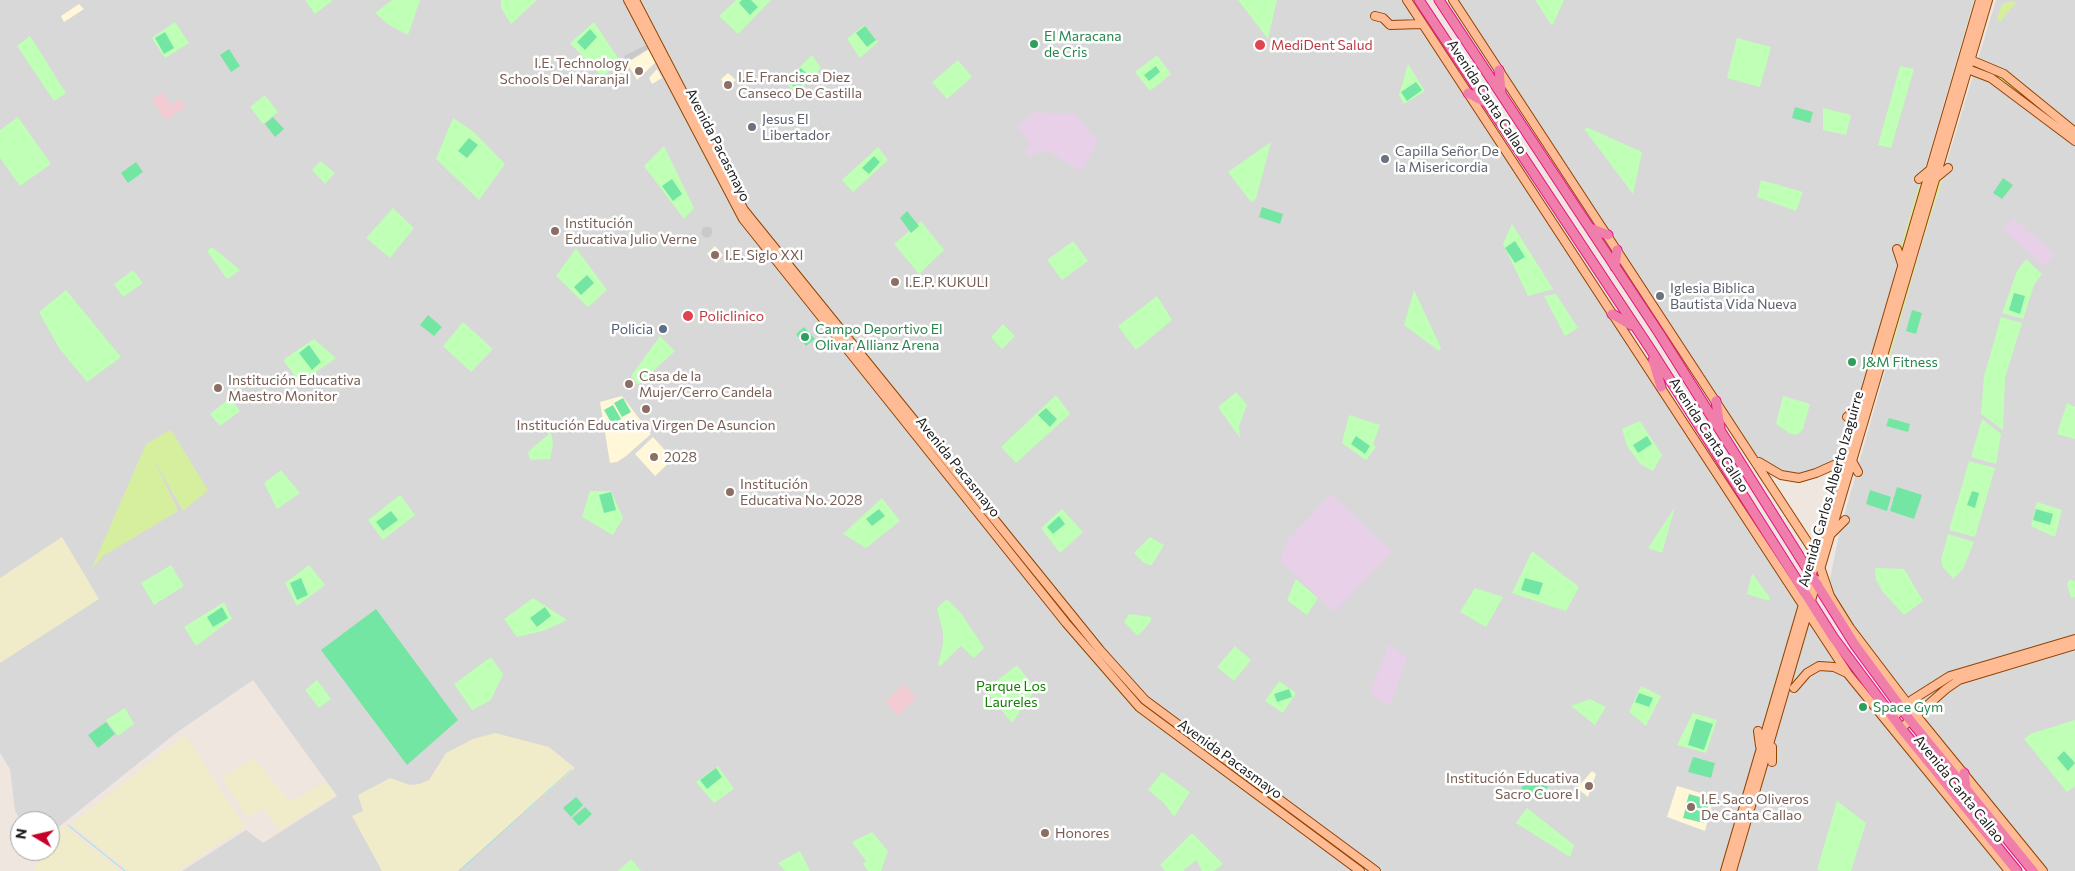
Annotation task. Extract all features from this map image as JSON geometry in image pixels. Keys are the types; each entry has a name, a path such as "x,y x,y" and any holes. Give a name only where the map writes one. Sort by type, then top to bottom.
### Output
{"highway":[{"name":"Avenida Canta Callao","path":"1420,0 1634,327 1651,350 1806,593 1806,603 1833,637 1890,720 2017,871"},
{"name":"Avenida Canta Callao","path":"1439,0 1590,228 1720,430 1815,586 1854,645 2033,871"},
{"path":"1499,70 1501,93"},
{"path":"1468,92 1486,102"},
{"path":"1590,228 1608,235"},
{"path":"1615,267 1617,250"},
{"path":"1612,314 1634,327"},
{"path":"1651,350 1661,387"},
{"path":"1716,401 1720,430"},
{"path":"1964,773 1966,788"},
{"path":"1974,798 1992,808"}],"main road":[{"name":"Avenida Pacasmayo","path":"628,0 742,219 1066,623 1139,707 1360,871"},
{"name":"Avenida Pacasmayo","path":"635,0 737,198 836,325 1059,601 1145,700 1376,871"},
{"name":"Avenida Canta Callao","path":"1407,0 1612,314 1806,603"},
{"name":"Avenida Canta Callao","path":"1453,0 1755,459 1816,555 1830,596 1904,706"},
{"name":"Avenida Carlos Alberto Izaguirre","path":"1967,58 1980,0"},
{"name":"Avenida Carlos Alberto Izaguirre","path":"1806,593 1843,461 1854,438 1890,320 1902,264 1931,168 1988,0"},
{"path":"1375,16 1383,18 1390,25 1422,24"},
{"path":"1967,58 2004,74 2075,132"},
{"path":"1964,67 1987,76 2002,85 2075,141"},
{"name":"Avenida Carlos Alberto Izaguirre","path":"1743,821 1760,748 1795,630 1815,586 1852,460 1854,438 1861,406 1937,177 1964,67"},
{"path":"1919,179 1931,168"},
{"path":"1937,177 1948,168"},
{"path":"1897,249 1902,264"},
{"path":"1914,250 1918,265"},
{"path":"1847,417 1861,406"},
{"path":"1755,459 1771,470 1792,477 1807,476 1843,461"},
{"path":"1852,460 1858,472"},
{"path":"1830,536 1845,520"},
{"name":"Avenida Carlos Alberto Izaguirre","path":"1726,870 1772,737 1808,612 1806,603"},
{"name":"Avenida Canta Callao","path":"1808,612 1848,674 1890,720"},
{"path":"1803,628 1811,631"},
{"path":"1784,644 1795,630"},
{"path":"1890,720 1904,706 1955,674 2075,639"},
{"path":"1898,730 1962,680 2075,645"},
{"path":"1794,688 1807,674 1819,666 1834,667 1848,674"},
{"path":"1932,688 1931,696 1938,697"},
{"name":"Avenida Canta Callao","path":"1913,718 1964,773 2043,871"},
{"path":"1758,730 1760,748"},
{"name":"Avenida Canta Callao","path":"1898,730 2009,871"},
{"path":"1772,737 1772,762"}],"shaded area":[{"path":"0,0 1412,0 1848,665 2013,871 182,871 246,830 263,843 337,796 253,680 176,733 60,826 60,811 15,811 10,769 0,753"},
{"path":"1449,0 1974,0 1843,451 1833,469 1810,480 1795,482 1772,477 1752,461"},
{"path":"1996,0 2075,0 2075,871 2039,871 1827,593 1840,530 1910,283"},
{"path":"79,4 84,9 64,22 61,16"},
{"path":"646,45 648,49 627,62 624,56"},
{"name":"I.E. Technology Schools Del Naranjal","path":"649,49 656,62 637,80 627,63"},
{"path":"657,69 662,78 652,84 649,78"},
{"name":"I.E. Francisca Diez Canseco De Castilla","path":"728,73 736,80 726,89 721,79"},
{"path":"163,92 171,105 180,99 185,107 165,120 152,99"},
{"path":"1033,112 1066,114 1074,112 1098,142 1081,172 1050,152 1039,152 1029,157 1024,151 1031,144 1018,127"},
{"path":"2013,218 2055,254 2045,266 2003,230"},
{"path":"707,226 713,232 707,238 701,232"},
{"name":"I.E. Siglo XXI","path":"715,246 723,255 716,263 707,254"},
{"path":"622,396 651,434 626,456 617,462 610,463 600,402"},
{"name":"2028","path":"653,437 673,459 655,476 635,454"},
{"path":"1331,494 1392,552 1334,612 1281,561 1286,542"},
{"path":"62,537 99,599 0,663 0,578"},
{"path":"1389,644 1407,658 1391,703 1388,706 1370,693"},
{"path":"903,684 916,698 898,716 885,702"},
{"path":"495,733 549,747 575,768 458,871 382,871 352,816 363,811 358,795 390,778 410,785 429,780 446,753 473,739"},
{"path":"185,735 245,827 177,871 129,871 71,824"},
{"path":"254,758 290,802 326,782 336,795 279,831 263,808 247,817 222,778"},
{"path":"1592,771 1596,774 1588,797 1577,788"},
{"name":"I.E. Saco Oliveros De Canta Callao","path":"1677,786 1714,797 1705,831 1667,817"},
{"path":"63,825 120,871 33,871 40,861 60,861 60,830"}],"green space":[{"path":"305,0 333,0 315,14"},
{"path":"392,0 420,0 408,35 389,25 375,13"},
{"path":"501,0 537,0 511,24 501,8"},
{"path":"736,0 771,0 738,34 719,16"},
{"path":"742,0 751,0 758,7 750,15 739,3"},
{"path":"1238,0 1277,0 1268,39"},
{"path":"1535,0 1564,0 1552,26"},
{"path":"2013,1 2016,3 2000,22 1997,19 2002,4"},
{"path":"175,22 189,43 165,58 152,38"},
{"path":"594,22 620,61 602,77 570,43"},
{"path":"864,25 878,42 860,58 847,39"},
{"path":"865,26 876,40 867,47 856,33"},
{"path":"590,29 597,37 585,50 577,42"},
{"path":"165,32 174,48 164,54 155,38"},
{"path":"30,36 66,93 54,101 17,46"},
{"path":"1737,38 1771,47 1760,87 1727,78"},
{"path":"229,49 240,66 231,72 220,55"},
{"path":"812,55 821,68 796,94 785,82"},
{"path":"1157,55 1171,74 1150,91 1135,72"},
{"path":"958,60 972,77 947,99 932,82"},
{"path":"1408,64 1425,91 1404,104 1399,95"},
{"path":"1156,66 1160,72 1149,81 1144,75"},
{"path":"1900,66 1914,69 1891,148 1878,145"},
{"path":"1984,66 2000,73 2024,95 2022,97 1982,72"},
{"path":"801,68 810,77 797,90 788,81"},
{"path":"1416,82 1422,90 1407,101 1401,92"},
{"path":"265,95 278,112 263,124 250,107"},
{"path":"1795,107 1813,112 1810,123 1792,118"},
{"path":"1823,108 1851,115 1846,135 1823,130"},
{"path":"18,117 51,164 20,186 0,158 0,130"},
{"path":"273,117 284,129 275,137 265,124"},
{"path":"453,118 474,132 505,164 479,200 436,159"},
{"path":"1586,127 1642,152 1633,194 1585,130"},
{"path":"469,138 478,145 467,158 458,151"},
{"path":"1271,142 1256,199 1251,202 1228,172"},
{"path":"664,146 694,208 684,219 644,166"},
{"path":"878,147 888,160 853,192 842,180"},
{"path":"874,156 880,162 869,174 862,168"},
{"path":"320,161 335,173 325,184 312,170"},
{"path":"136,162 143,172 128,183 121,173"},
{"path":"1943,178 1920,249 1919,244 1938,180"},
{"path":"2003,178 2013,185 2002,199 1993,193"},
{"path":"672,179 682,194 673,201 662,186"},
{"path":"1761,180 1803,192 1796,211 1757,197"},
{"path":"1925,180 1903,251 1901,247 1919,185"},
{"path":"1262,207 1283,214 1280,224 1259,217"},
{"path":"393,208 414,228 390,258 366,238"},
{"path":"907,211 919,226 911,233 900,218"},
{"path":"921,221 944,250 919,274 894,244"},
{"path":"1512,224 1553,289 1528,296 1503,244"},
{"path":"1073,241 1088,261 1062,280 1047,260"},
{"path":"1515,241 1525,257 1515,263 1505,248"},
{"path":"212,247 240,270 227,279 207,251"},
{"path":"576,248 607,290 588,307 556,276"},
{"path":"1915,256 1917,261 1888,363 1884,362"},
{"path":"2026,259 2042,274 2034,285 2023,319 2002,313 2017,271"},
{"path":"133,270 143,283 123,297 114,284"},
{"path":"587,275 594,283 581,295 574,287"},
{"path":"66,290 121,357 87,382 59,348 39,312"},
{"path":"1414,290 1441,348 1439,351 1404,325"},
{"path":"2014,293 2025,296 2020,314 2009,310"},
{"path":"1556,294 1578,328 1565,336 1544,296"},
{"path":"1157,296 1172,320 1136,350 1118,326"},
{"path":"1912,310 1922,313 1916,334 1906,331"},
{"path":"428,315 442,327 434,336 420,325"},
{"path":"2001,317 2022,323 2005,378 2003,430 1981,414 1984,376"},
{"path":"463,322 493,349 471,372 443,346"},
{"path":"1003,324 1015,336 1002,349 991,337"},
{"name":"Campo Deportivo El Olivar Allianz Arena","path":"804,327 815,339 806,346 796,334"},
{"path":"660,336 675,351 638,385 631,376"},
{"path":"314,339 336,358 300,383 283,360"},
{"path":"309,345 321,362 312,370 299,353"},
{"path":"1236,392 1247,405 1239,426 1240,438 1218,407"},
{"path":"1056,395 1070,414 1016,463 1001,447"},
{"path":"1783,396 1810,404 1803,429 1797,435 1789,433 1776,424"},
{"path":"230,398 240,411 220,426 210,414"},
{"path":"623,398 631,412 622,417 614,403"},
{"path":"2067,403 2075,407 2075,439 2057,434"},
{"path":"613,405 621,419 612,424 604,410"},
{"path":"1046,408 1057,419 1050,427 1038,415"},
{"path":"1349,415 1380,425 1373,444 1376,447 1366,460 1342,443"},
{"path":"1856,416 1846,451 1838,461 1835,459 1849,421"},
{"path":"1889,418 1910,424 1908,432 1886,426"},
{"path":"1982,419 2001,434 1996,464 1971,457"},
{"path":"1640,421 1662,455 1653,471 1640,464 1627,446 1622,429"},
{"path":"171,430 208,490 183,511 152,456 178,511 103,556 92,568 146,444"},
{"path":"551,432 553,445 550,459 530,460 528,452"},
{"path":"1356,436 1370,446 1365,454 1351,444"},
{"path":"1647,436 1652,444 1638,453 1633,445"},
{"path":"1969,461 1995,468 1975,537 1949,530"},
{"path":"281,470 300,493 277,509 264,483"},
{"path":"1897,487 1922,495 1914,519 1890,511"},
{"path":"1870,490 1891,497 1887,511 1866,504"},
{"path":"590,491 611,491 623,518 613,535 582,517"},
{"path":"1972,491 1979,493 1975,508 1967,505"},
{"path":"611,492 616,510 604,513 599,495"},
{"path":"400,495 415,515 383,540 368,520"},
{"path":"882,498 900,521 866,548 843,534"},
{"path":"2037,502 2062,510 2055,537 2031,526"},
{"path":"1675,507 1662,553 1648,548"},
{"path":"879,509 885,516 872,526 866,519"},
{"path":"1062,509 1083,532 1060,553 1041,528"},
{"path":"2036,509 2053,514 2050,525 2033,520"},
{"path":"391,511 398,520 383,531 376,522"},
{"path":"1059,516 1065,524 1053,534 1047,527"},
{"path":"1948,534 1974,542 1963,569 1953,579 1943,567 1941,560"},
{"path":"1150,537 1164,545 1151,566 1143,562 1134,553"},
{"path":"1532,551 1579,587 1566,611 1512,593"},
{"path":"171,565 184,586 154,605 141,583"},
{"path":"309,565 325,585 297,606 285,583"},
{"path":"1875,568 1904,569 1923,601 1904,615 1883,592 1876,580"},
{"path":"1752,573 1770,598 1769,601 1747,594"},
{"path":"301,578 308,595 297,600 290,583"},
{"path":"1525,578 1543,583 1539,595 1521,590"},
{"path":"1296,579 1318,598 1307,615 1287,600"},
{"path":"2070,579 2075,582 2075,597 2071,598 2067,584"},
{"path":"1475,588 1503,597 1486,627 1460,612"},
{"path":"533,598 567,620 543,631 517,637 504,619"},
{"path":"947,599 961,613 984,648 974,658 961,646 940,666 938,665 943,644 943,632 937,608"},
{"path":"224,602 232,619 196,646 184,627"},
{"path":"222,607 228,618 213,627 207,617"},
{"path":"545,607 551,616 537,627 530,618"},
{"path":"376,609 458,720 407,765 321,650"},
{"path":"1129,614 1151,617 1151,621 1137,635 1124,622"},
{"path":"1235,646 1251,660 1234,681 1217,667"},
{"path":"491,657 503,674 491,700 472,710 454,684"},
{"name":"Parque Los Laureles","path":"1017,665 1036,689 1012,723 985,690"},
{"path":"317,680 331,699 319,708 305,690"},
{"path":"1279,681 1296,693 1283,713 1265,701"},
{"path":"1641,686 1661,696 1646,726 1629,712"},
{"path":"1289,689 1292,697 1277,702 1274,694"},
{"path":"1639,693 1653,698 1649,707 1635,702"},
{"path":"1590,699 1606,707 1595,725 1571,706"},
{"path":"125,708 134,724 118,736 106,720"},
{"path":"1693,713 1717,720 1706,753 1677,745"},
{"path":"1696,719 1713,724 1704,750 1688,745"},
{"path":"2075,720 2075,786 2067,792 2024,739 2030,734"},
{"path":"106,722 115,734 98,748 88,735"},
{"path":"2064,751 2075,763 2068,771 2057,758"},
{"path":"1693,757 1715,763 1711,778 1688,772"},
{"path":"718,766 734,789 714,803 696,782"},
{"path":"716,768 722,777 707,789 700,780"},
{"path":"1528,771 1548,787 1540,796 1525,797 1520,793"},
{"path":"1162,772 1190,792 1174,817 1165,804 1148,790"},
{"path":"1689,794 1710,800 1707,810 1686,805"},
{"path":"576,797 583,805 571,817 563,808"},
{"path":"1837,801 1866,823 1851,871 1817,870"},
{"path":"585,807 592,814 579,826 572,818"},
{"path":"1686,807 1707,813 1704,823 1683,818"},
{"path":"1527,808 1574,845 1570,857 1516,823"},
{"path":"872,832 888,851 881,871 868,871 863,864 866,861 852,842"},
{"path":"1192,833 1223,864 1214,871 1202,871 1196,860 1183,871 1165,871 1160,865"},
{"path":"800,851 810,871 785,871 778,863"},
{"path":"631,859 641,871 618,871"}],"waterway":[{"path":"459,871 571,770"},
{"path":"68,825 125,871"}],"place":[{"name":"El Maracana de Cris","path":"1034,44"},
{"name":"MediDent Salud","path":"1260,45"},
{"name":"I.E. Technology Schools Del Naranjal","path":"639,71"},
{"name":"I.E. Francisca Diez Canseco De Castilla","path":"728,85"},
{"name":"Jesus El Libertador","path":"752,127"},
{"name":"Capilla Señor De la Misericordia","path":"1385,159"},
{"name":"Institución Educativa Julio Verne","path":"555,231"},
{"name":"I.E. Siglo XXI","path":"715,255"},
{"name":"I.E.P. KUKULI","path":"895,282"},
{"name":"Iglesia Biblica Bautista Vida Nueva","path":"1660,296"},
{"name":"Policlinico","path":"688,316"},
{"name":"Policia","path":"663,329"},
{"name":"Campo Deportivo El Olivar Allianz Arena","path":"805,337"},
{"name":"J&M Fitness","path":"1852,362"},
{"name":"Casa de la Mujer/Cerro Candela","path":"629,384"},
{"name":"Institución Educativa Maestro Monitor","path":"218,388"},
{"name":"Institución Educativa Virgen De Asuncion","path":"646,409"},
{"name":"2028","path":"654,457"},
{"name":"Institución Educativa No. 2028","path":"730,492"},
{"name":"Space Gym","path":"1863,707"},
{"name":"Institución Educativa Sacro Cuore I","path":"1589,786"},
{"name":"I.E. Saco Oliveros De Canta Callao","path":"1691,807"},
{"name":"Honores","path":"1045,833"}]}
